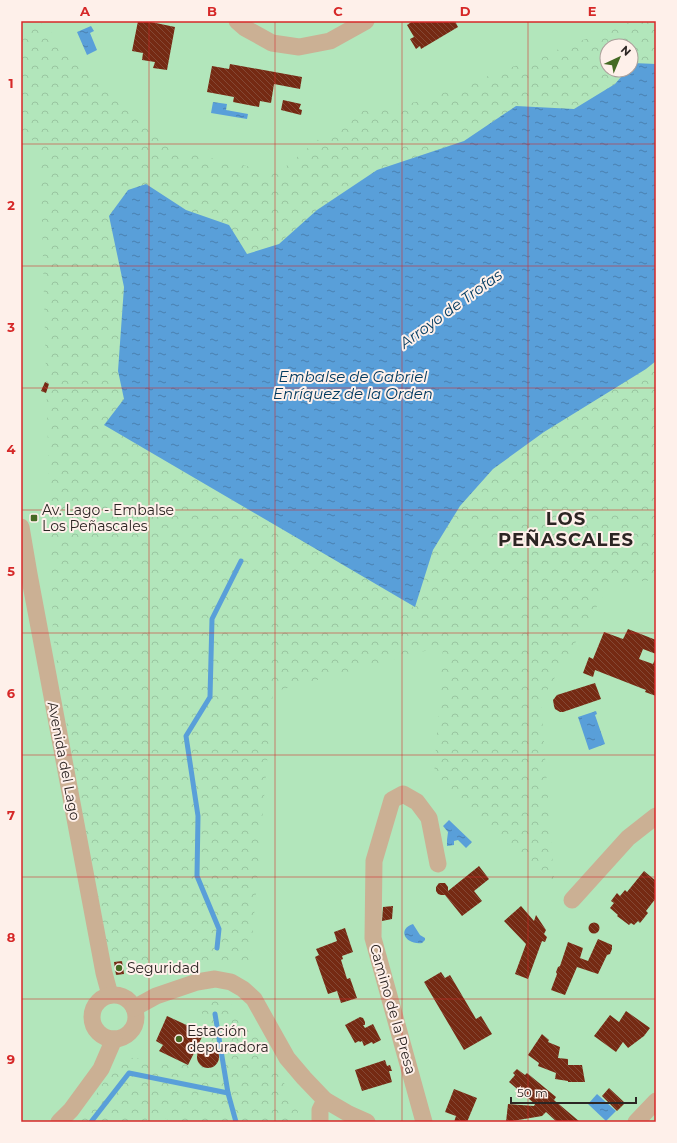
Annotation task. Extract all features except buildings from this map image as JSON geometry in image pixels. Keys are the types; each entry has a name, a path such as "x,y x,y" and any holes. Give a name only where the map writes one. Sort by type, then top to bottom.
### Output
{"street":[{"path":"237,21 245,28 272,43 300,47 330,41 366,21"},
{"name":"Avenida del Lago","path":"21,527 28,574 101,957 110,995"},
{"name":"Camino de la Presa","path":"424,1122 373,938 374,861 392,800 403,794 417,802 429,818 438,864"},
{"path":"572,900 628,838 656,816"},
{"path":"134,1008 156,996 197,982 215,979 231,982 243,989 254,999 287,1058 304,1078 326,1100 349,1114 367,1122"},
{"path":"110,995 120,996 128,1000 134,1008 136,1016 134,1025 130,1032 122,1037 114,1039 105,1037 97,1032 93,1023 92,1014 95,1005 101,998 110,995"},
{"path":"59,1122 71,1110 101,1069 114,1039"},
{"path":"320,1122 320,1110 326,1100"},
{"path":"636,1122 656,1101"}],"green space":[{"path":"21,21 656,21 656,1122 21,1122"},
{"path":"39,21 156,131 184,152 278,173 316,141 362,111 422,101 633,21 656,21 656,64 639,63 639,38 599,38 599,78 620,78 615,84 574,109 516,106 464,141 377,170 317,210 278,244 247,254 229,225 186,210 146,184 109,216 124,287 118,371 124,399 104,425 414,607 433,550 460,506 493,469 544,432 656,361 656,580 610,584 541,701 554,881 434,776 443,646 273,692 250,964 104,959 53,637 40,147 21,130 21,42"},
{"path":"203,997 224,997 249,1024 296,1103 300,1122 171,1122 158,1113 143,1122 78,1122 120,1057 199,1063"}],"water":[{"path":"91,26 94,31 90,33 97,50 87,55 77,32"},
{"name":"Embalse de Gabriel Enríquez de la Orden","path":"639,63 656,64 656,361 646,369 544,432 493,469 460,506 433,550 415,607 104,425 124,399 118,371 124,287 109,216 128,190 146,184 186,210 229,225 247,254 279,244 317,210 377,170 464,141 516,106 574,109 615,84 620,78 639,78"},
{"path":"213,102 227,104 226,110 248,114 247,119 211,113"},
{"path":"596,711 597,714 595,715 605,744 589,750 578,717"},
{"path":"449,820 472,842 466,848 458,840 454,841 454,845 447,846 448,832 443,826"},
{"path":"413,924 420,935 425,938 422,943 411,942 405,936 405,929"},
{"path":"597,1094 616,1111 606,1121 588,1104"}],"waterway":[{"name":"Arroyo de Trofas","path":"217,948 219,929 197,876 198,816 186,736 210,697 212,619 241,561"},
{"path":"215,1014 228,1093 236,1122"},
{"path":"91,1122 129,1073 228,1093"}],"place":[{"name":"Av. Lago - Embalse Los Peñascales","path":"34,518"},
{"name":"Seguridad","path":"119,968"},
{"name":"Estación depuradora","path":"179,1039"}],"district":[{"name":"LOS PEÑASCALES","path":"566,529"}]}
